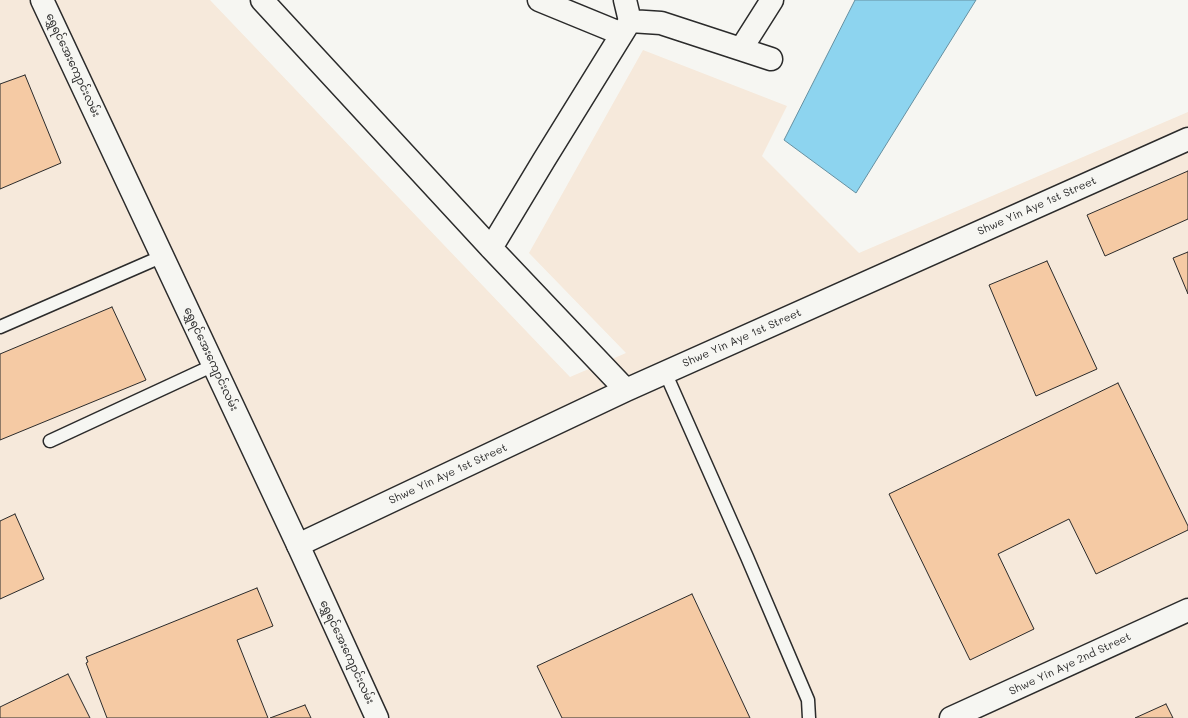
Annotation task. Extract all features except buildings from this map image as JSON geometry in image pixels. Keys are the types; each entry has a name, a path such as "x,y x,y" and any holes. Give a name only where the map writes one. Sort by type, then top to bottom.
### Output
{"street":[{"name":"ရွှေရင်အေးကျောင်းလမ်း","path":"42,0 298,545 377,718"},
{"path":"262,0 491,248 626,390"},
{"path":"539,0 626,27 661,23 771,59"},
{"path":"491,248 626,27 625,0"},
{"path":"741,49 772,0"},
{"name":"Shwe Yin Aye 1st Street","path":"298,545 626,390 1188,138"},
{"name":"Shwe Yin Aye 2nd Street","path":"951,718 1188,610"}],"lane":[{"path":"0,327 163,256"},
{"path":"50,441 214,365"},
{"path":"666,372 748,556 808,700 809,718"}],"shaded area":[{"path":"0,0 210,0 570,377 626,353 529,253 643,50 787,106 762,156 859,253 1188,112 1188,718 0,718"}],"water":[{"path":"855,0 976,0 856,193 784,140"}]}
